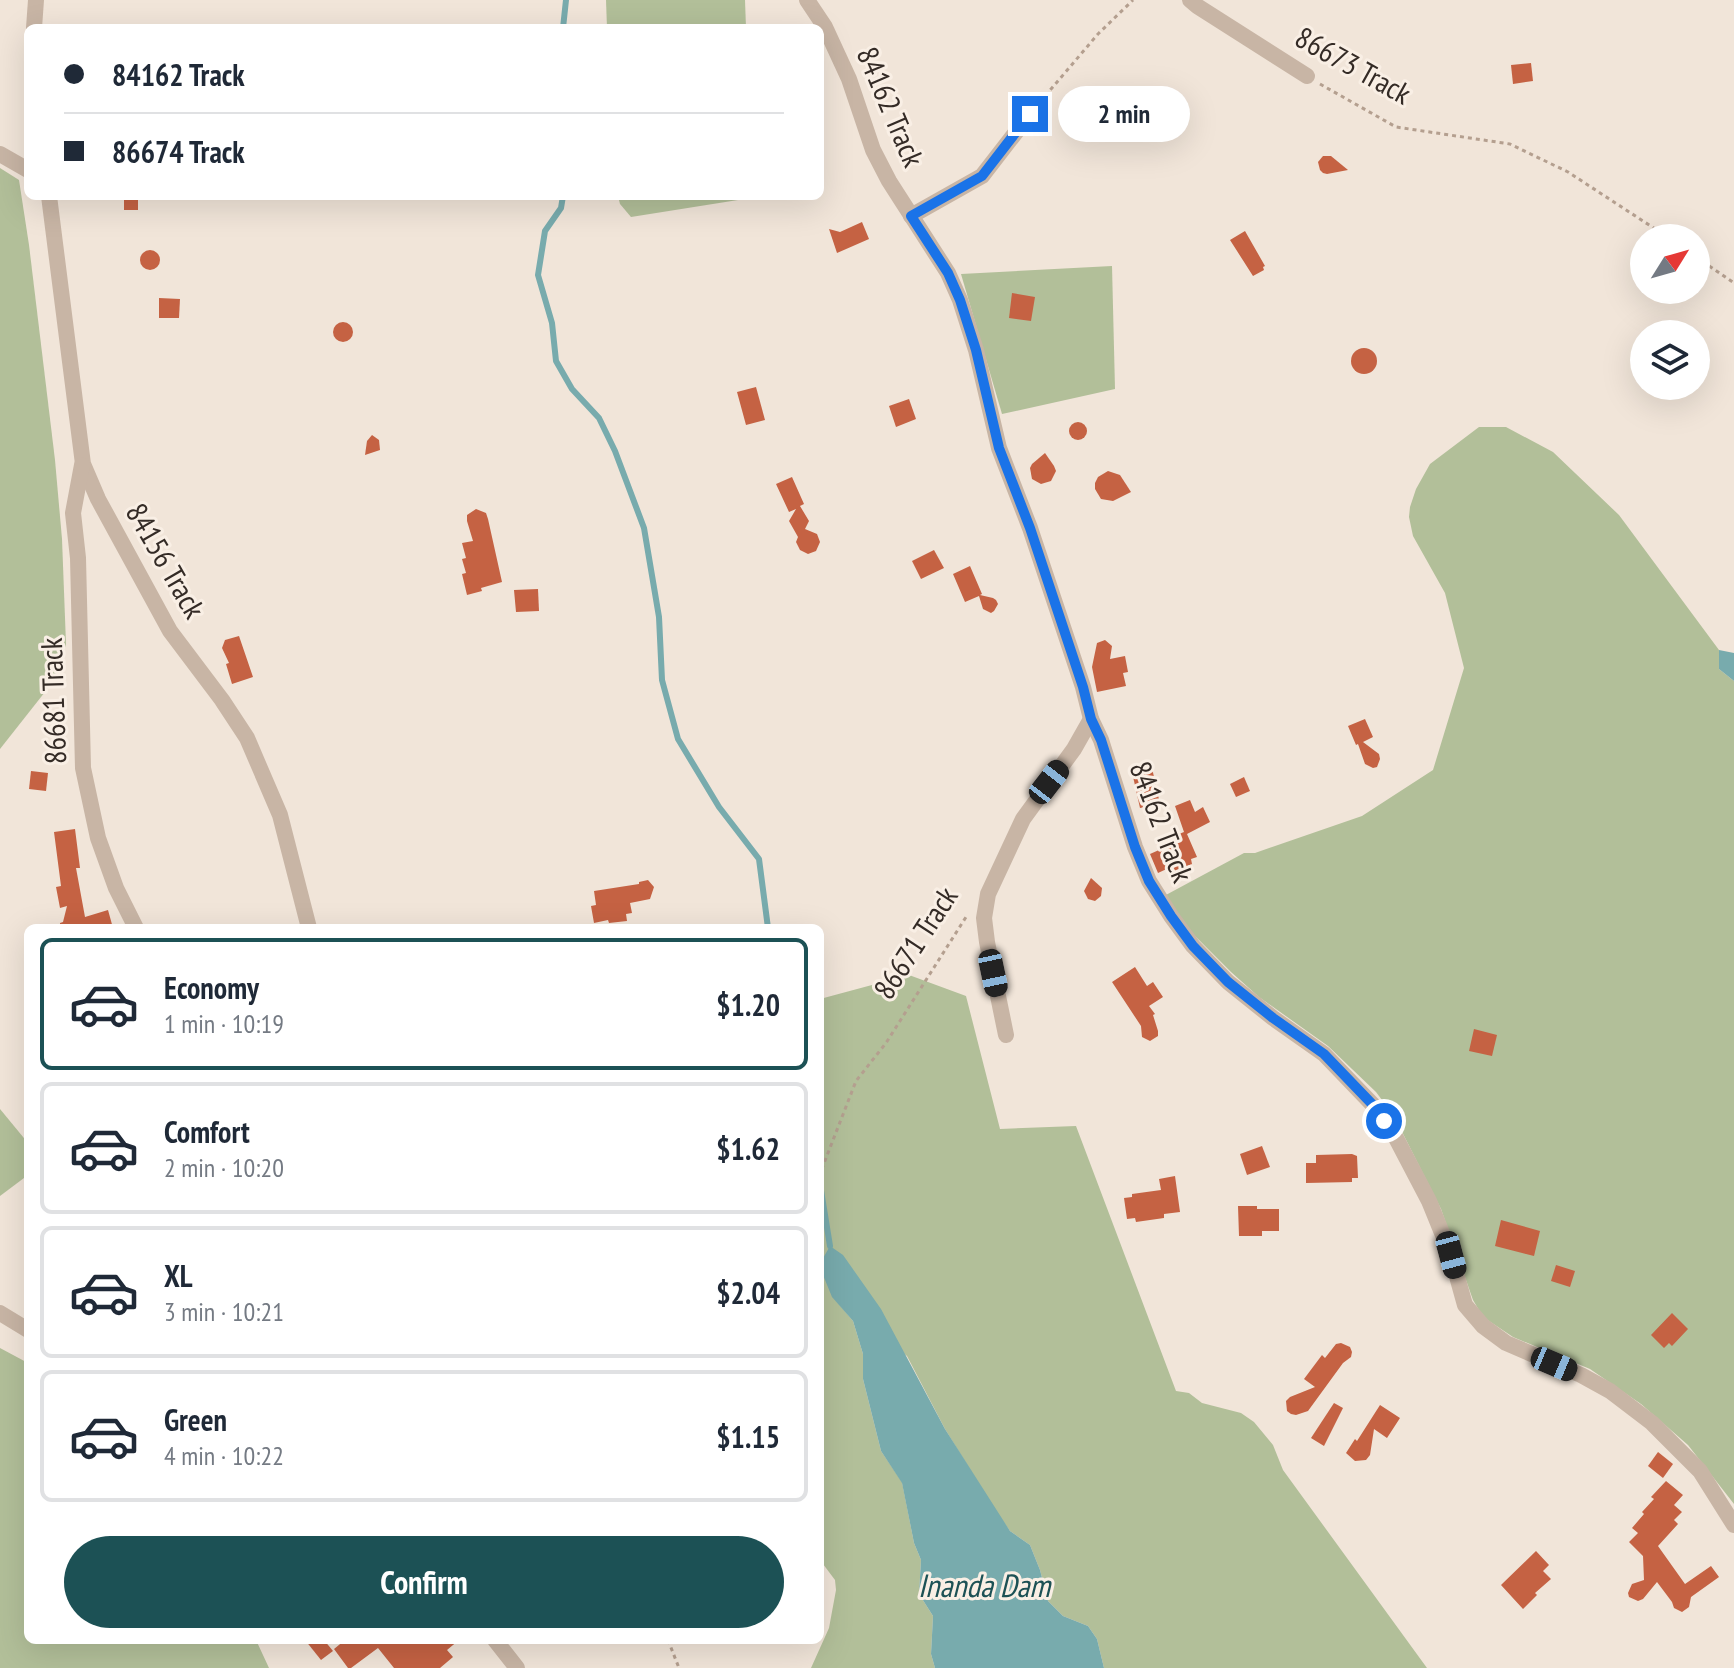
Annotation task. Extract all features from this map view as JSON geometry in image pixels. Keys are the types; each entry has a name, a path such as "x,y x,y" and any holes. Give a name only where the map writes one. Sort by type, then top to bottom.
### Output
{"street":[{"path":"34,24 36,0"},
{"name":"84162 Track","path":"807,0 823,24"},
{"name":"86673 Track","path":"1190,0 1307,76"},
{"name":"84162 Track","path":"824,26 849,79 873,150 889,181 948,273 960,300 976,350 999,448 1035,542 1135,847 1156,893 1193,946 1228,982 1324,1054 1373,1105 1396,1138 1429,1201 1451,1255 1465,1305 1483,1326 1506,1343 1601,1386 1652,1423 1700,1471 1734,1525"},
{"path":"911,216 982,176 1030,114"},
{"path":"0,154 24,168"},
{"name":"84156 Track","path":"50,200 83,464 98,499 170,631 247,738 280,815 308,924"},
{"name":"86681 Track","path":"83,464 73,513 78,558 83,768 98,838 116,888 134,924"},
{"path":"1006,1035 987,942 984,918 988,894 1023,819 1074,749 1091,719"},
{"path":"0,1313 24,1328"},
{"path":"498,1644 517,1668"}],"path":[{"path":"1030,114 1098,34 1133,0"},
{"name":"86673 Track","path":"1307,76 1396,127 1510,144 1568,172 1648,224"},
{"path":"1710,267 1734,283"},
{"name":"86671 Track","path":"824,1163 856,1081 886,1043 971,909"},
{"path":"670,1644 679,1668"}],"green space":[{"path":"606,0 745,0 746,24 607,24"},
{"path":"0,168 19,180 29,245 55,460 66,644 56,678 0,749"},
{"path":"619,200 738,200 631,217"},
{"path":"1112,266 1115,389 1002,414 961,274"},
{"path":"1479,427 1506,427 1553,452 1619,515 1719,650 1719,669 1734,681 1734,1504 1688,1445 1641,1404 1590,1369 1513,1337 1483,1317 1473,1300 1441,1209 1394,1116 1376,1092 1328,1046 1259,997 1231,972 1187,928 1164,896 1244,853 1255,853 1362,816 1433,770 1464,668 1445,593 1413,536 1410,507 1430,464"},
{"path":"909,975 966,996 1000,1129 1076,1126 1176,1391 1189,1393 1202,1403 1241,1413 1254,1422 1273,1445 1283,1470 1427,1668 1104,1668 1097,1639 1088,1626 1063,1616 1048,1601 1030,1545 1010,1531 995,1510 945,1429 907,1356 833,1297 853,1321 863,1354 863,1379 881,1451 902,1482 914,1543 921,1560 919,1594 933,1616 931,1654 935,1668 811,1668 824,1644 836,1590 835,1580 824,1565 824,998"},
{"path":"0,1109 24,1138 24,1178 0,1196"},
{"path":"0,1348 24,1361 24,1644 258,1644 269,1668 0,1668"}],"water":[{"path":"1719,650 1734,653 1734,681 1719,669"},
{"name":"Inanda Dam","path":"830,1246 843,1255 881,1309 945,1429 1010,1531 1030,1545 1048,1601 1063,1616 1088,1626 1097,1639 1104,1668 935,1668 931,1654 933,1616 919,1594 921,1560 914,1543 902,1483 881,1451 863,1379 863,1354 853,1321 832,1297 824,1277 824,1256"}],"building":[{"path":"1531,63 1533,81 1513,84 1511,65"},
{"path":"1115,110 1121,116 1121,122 1110,124 1099,114 1071,134 1059,117"},
{"path":"1323,156 1331,156 1348,170 1323,173 1318,162"},
{"path":"124,200 138,200 138,210 124,210"},
{"path":"862,222 869,239 837,253 829,229 840,232"},
{"path":"1245,231 1265,266 1264,270 1253,276 1230,240"},
{"path":"150,250 157,253 160,260 157,267 150,270 143,267 140,260 143,253"},
{"path":"1012,293 1035,297 1031,321 1009,318"},
{"path":"159,298 180,299 179,318 159,318"},
{"path":"343,322 350,325 353,332 350,339 343,342 336,339 333,332 336,325"},
{"path":"1364,348 1373,352 1377,361 1373,370 1364,374 1355,370 1351,361 1355,352"},
{"path":"756,387 765,420 746,425 737,392"},
{"path":"909,399 916,419 896,427 889,406"},
{"path":"1078,422 1087,431 1078,440 1069,431"},
{"path":"372,435 379,440 380,450 365,455 367,441"},
{"path":"1045,453 1056,471 1051,481 1041,484 1032,479 1030,468"},
{"path":"1108,471 1120,475 1131,492 1113,501 1101,499 1095,483"},
{"path":"792,477 804,504 800,506 809,521 805,529 817,534 820,542 816,551 808,554 800,550 796,542 798,537 789,521 796,509 789,512 776,484"},
{"path":"476,509 486,513 502,582 467,595 462,574 466,573 462,559 466,558 462,543 473,541 467,515"},
{"path":"934,550 944,568 921,579 912,561"},
{"path":"970,566 980,595 993,598 998,604 991,613 983,609 979,596 965,602 953,574"},
{"path":"538,589 539,611 516,612 514,590"},
{"path":"239,636 253,677 232,684 226,664 229,663 222,648 225,640"},
{"path":"1105,640 1112,646 1110,659 1125,656 1128,672 1123,673 1126,686 1097,692 1092,667 1097,643"},
{"path":"1365,719 1373,737 1363,742 1379,754 1380,759 1377,767 1373,768 1365,764 1348,726"},
{"path":"1152,768 1160,804 1140,808 1132,772"},
{"path":"31,771 48,773 46,791 29,789"},
{"path":"1244,777 1250,791 1236,797 1230,784"},
{"path":"1190,800 1195,812 1203,807 1210,822 1187,834 1197,857 1191,859 1192,864 1175,871 1173,866 1158,873 1150,854 1159,850 1156,843 1184,832 1175,806"},
{"path":"75,829 80,868 76,868 85,917 108,910 112,924 60,924 67,906 60,908 56,887 61,886 54,832"},
{"path":"1091,878 1102,888 1101,896 1095,901 1088,899 1084,891"},
{"path":"648,880 654,887 650,899 630,903 632,913 626,914 627,921 594,923 591,906 596,905 594,891"},
{"path":"1135,967 1147,986 1153,982 1163,997 1149,1006 1155,1014 1158,1031 1158,1036 1150,1041 1142,1037 1141,1026 1112,982"},
{"path":"1474,1029 1497,1035 1492,1056 1469,1051"},
{"path":"1262,1146 1270,1167 1247,1175 1240,1154"},
{"path":"1316,1155 1357,1156 1358,1178 1352,1178 1352,1182 1306,1183 1306,1163 1316,1163"},
{"path":"1175,1176 1180,1212 1136,1222 1135,1218 1127,1219 1124,1198 1161,1190 1159,1179"},
{"path":"1238,1206 1279,1209 1279,1231 1262,1231 1262,1236 1239,1236"},
{"path":"1501,1220 1540,1231 1534,1256 1495,1246"},
{"path":"1556,1265 1575,1271 1570,1287 1551,1281"},
{"path":"1672,1313 1688,1329 1672,1346 1669,1343 1664,1348 1651,1335"},
{"path":"1336,1344 1350,1347 1351,1357 1343,1363 1308,1411 1291,1414 1287,1411 1286,1401 1315,1387 1304,1379 1322,1355 1325,1358"},
{"path":"1334,1403 1343,1408 1324,1446 1311,1438"},
{"path":"1380,1405 1400,1418 1387,1438 1374,1429 1370,1455 1366,1460 1355,1461 1346,1453"},
{"path":"1658,1452 1673,1464 1663,1478 1648,1466"},
{"path":"1666,1481 1683,1495 1674,1505 1682,1512 1674,1520 1678,1524 1658,1546 1685,1584 1711,1566 1719,1577 1691,1597 1689,1607 1682,1612 1674,1608 1657,1582 1638,1601 1629,1597 1628,1593 1632,1584 1644,1580 1643,1556 1629,1542 1638,1533 1632,1528 1654,1499 1651,1497"},
{"path":"1536,1551 1549,1565 1543,1571 1551,1579 1523,1609 1501,1585"},
{"path":"308,1644 327,1644 333,1651 321,1660"},
{"path":"340,1644 454,1644 447,1650 453,1657 440,1668 394,1668 378,1648 348,1668 334,1649"}],"waterway":[{"path":"563,24 566,0"},
{"path":"562,200 561,208 545,231 538,275 552,323 556,361 572,389 599,418 644,528 659,617 662,680 678,739 719,807 759,859 767,924"},
{"path":"824,1209 830,1246"}],"route":[{"path":"1030,114 982,176 911,216 948,273 960,300 976,350 999,448 1030,528 1091,719 1149,881 1193,946 1228,982 1324,1054 1373,1105 1384,1121"}]}
